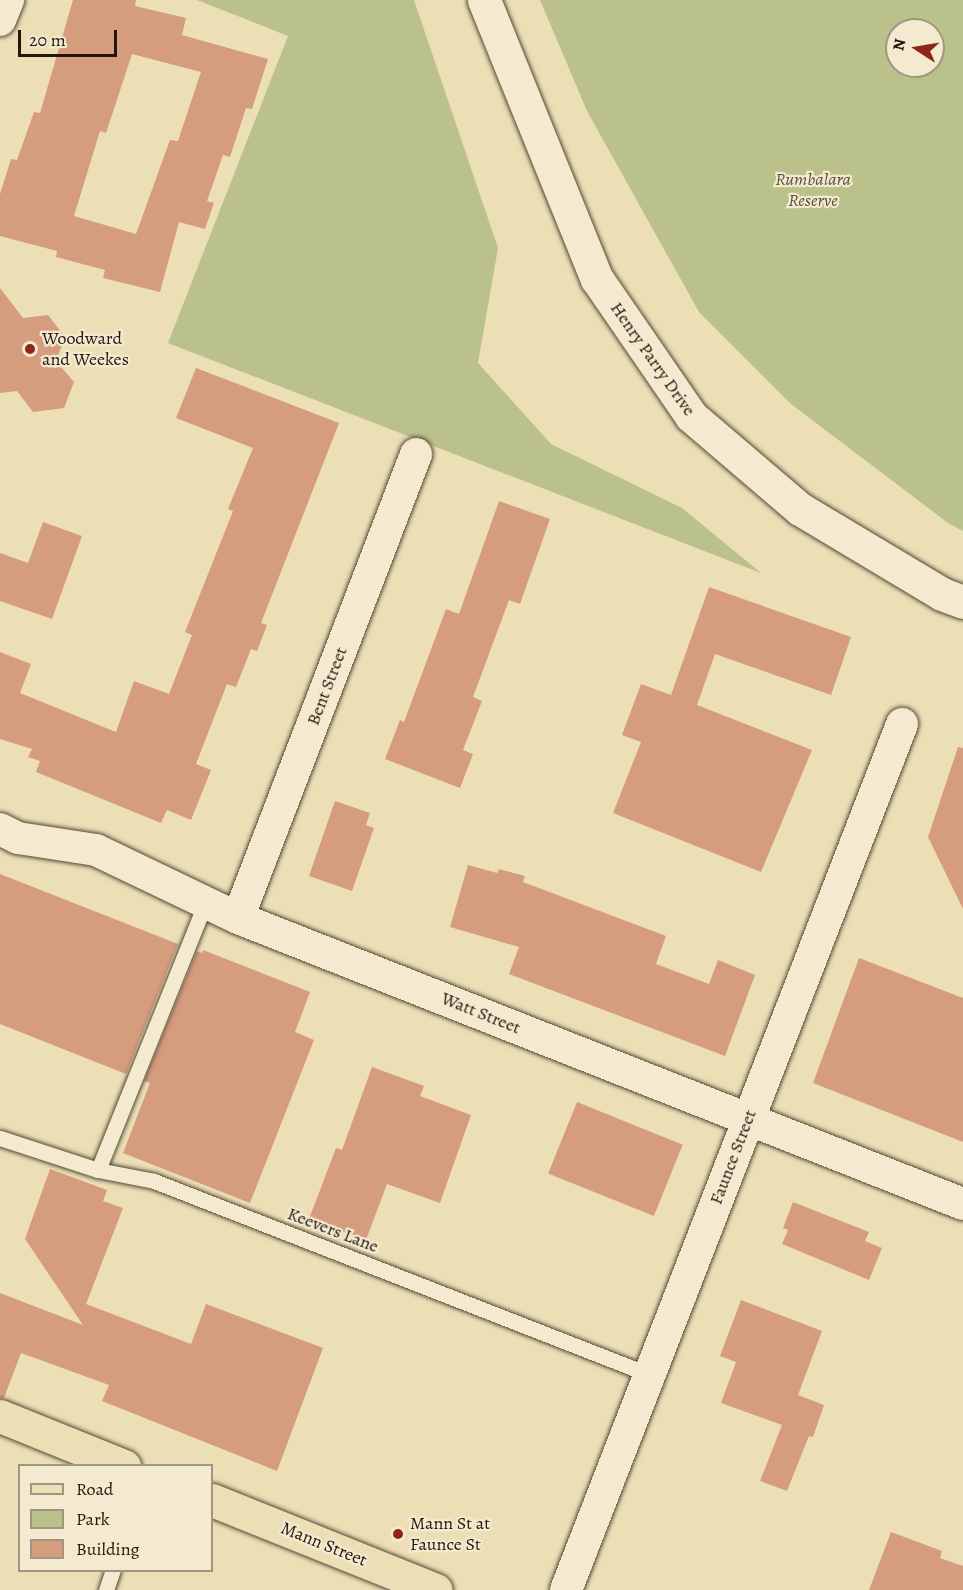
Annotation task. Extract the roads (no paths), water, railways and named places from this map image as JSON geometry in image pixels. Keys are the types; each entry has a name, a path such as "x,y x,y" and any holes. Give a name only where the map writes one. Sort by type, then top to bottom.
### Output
{"main road":[{"name":"Henry Parry Drive","path":"484,0 597,279 691,416 800,509 942,594 963,602"},
{"path":"0,1416 119,1464"},
{"name":"Mann Street","path":"213,1500 436,1590"}],"street":[{"path":"0,20 8,0"},
{"name":"Bent Street","path":"238,918 416,454"},
{"name":"Faunce Street","path":"566,1590 902,724"},
{"name":"Watt Street","path":"0,829 18,838 96,850 238,918 375,970 747,1121 963,1204"}],"lane":[{"path":"98,1170 205,904"},
{"name":"Keevers Lane","path":"0,1138 98,1170 154,1181 648,1374"},
{"path":"106,1590 112,1572"}],"place":[{"name":"Woodward and Weekes","path":"30,349"},
{"name":"Mann St at Faunce St","path":"398,1534"}],"park label":[{"name":"Rumbalara Reserve","path":"813,190"}]}
